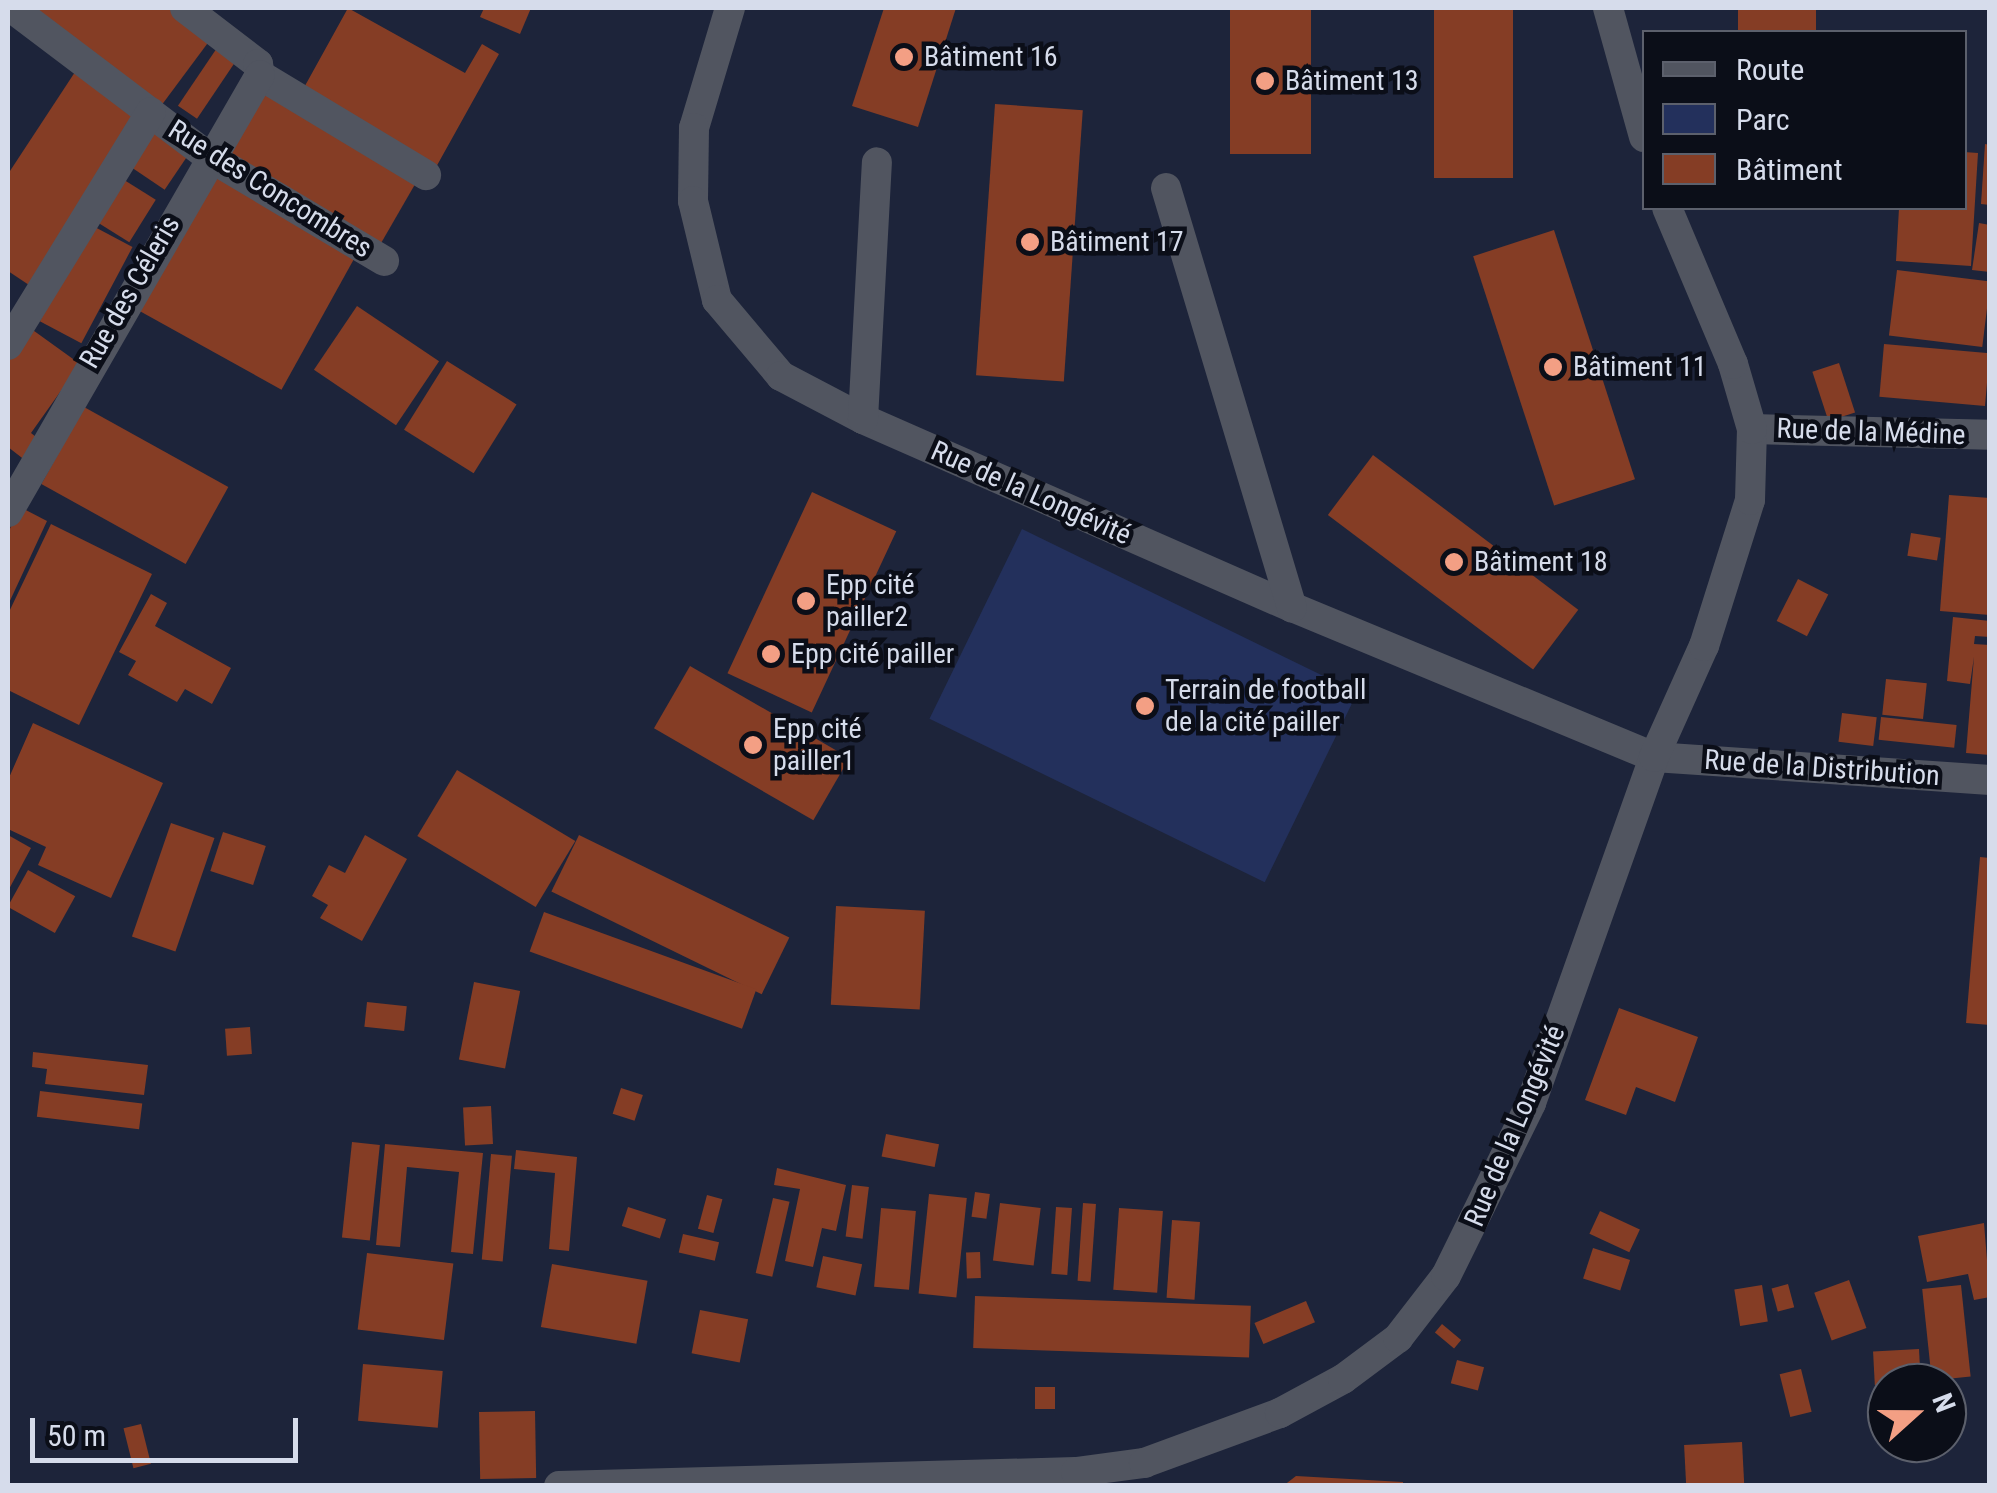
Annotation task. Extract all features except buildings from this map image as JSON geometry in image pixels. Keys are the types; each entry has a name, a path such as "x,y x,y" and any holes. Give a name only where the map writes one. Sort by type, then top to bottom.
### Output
{"street":[{"name":"Rue des Concombres","path":"12,8 208,156 384,261"},
{"path":"185,8 258,64 260,75 426,175"},
{"name":"Rue de la Longévité","path":"730,8 694,128 693,201 717,300 780,376 863,420 1292,607 1654,757"},
{"path":"1608,8 1642,130"},
{"name":"Rue des Céleris","path":"8,512 208,156 260,75"},
{"path":"8,344 151,112"},
{"path":"863,420 878,162"},
{"path":"1166,188 1292,607"},
{"name":"Rue de la Longévité","path":"559,1486 1076,1472 1144,1463 1226,1436 1343,1379 1398,1338 1446,1276 1489,1198 1531,1103 1654,757 1736,555 1750,500 1752,429 1733,364 1668,210"},
{"name":"Rue de la Médine","path":"1752,429 1990,435"},
{"name":"Rue de la Distribution","path":"1654,757 1990,780"}],"green space":[{"name":"Terrain de football de la cité pailler","path":"1022,529 1357,693 1265,882 930,719"}],"place":[{"name":"Bâtiment 16","path":"904,57"},
{"name":"Bâtiment 13","path":"1265,81"},
{"name":"Bâtiment 17","path":"1030,242"},
{"name":"Bâtiment 11","path":"1553,367"},
{"name":"Bâtiment 18","path":"1454,562"},
{"name":"Epp cité pailler2","path":"806,601"},
{"name":"Epp cité pailler","path":"771,654"},
{"name":"Terrain de football de la cité pailler","path":"1145,706"},
{"name":"Epp cité pailler1","path":"753,745"}]}
